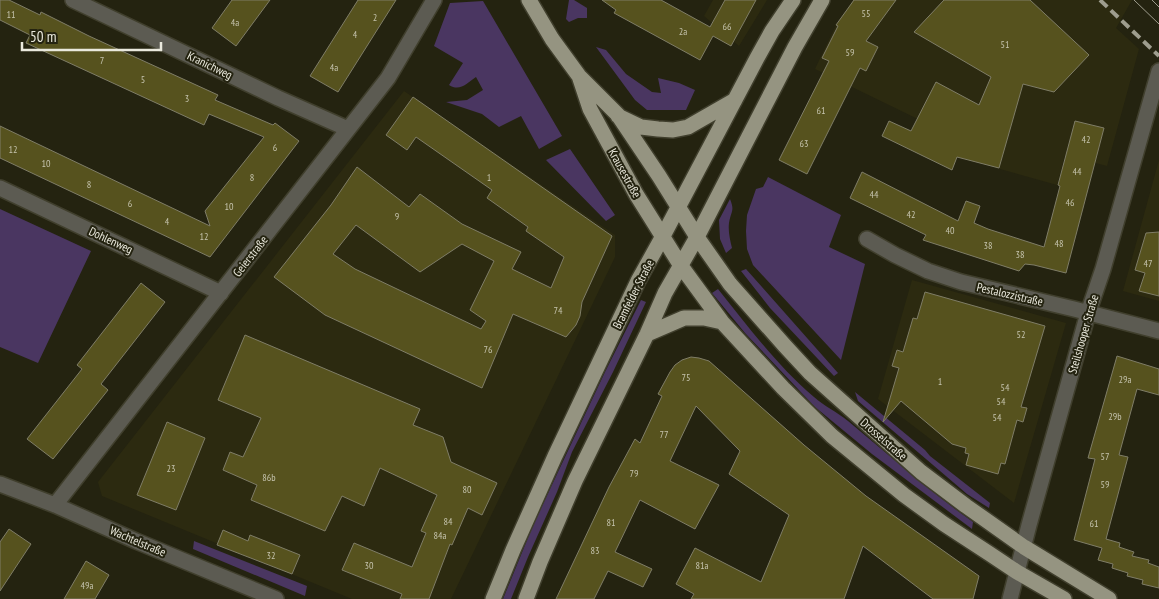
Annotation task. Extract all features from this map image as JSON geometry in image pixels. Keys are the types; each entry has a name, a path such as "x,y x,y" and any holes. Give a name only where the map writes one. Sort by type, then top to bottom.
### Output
{"main road":[{"name":"Krausestraße","path":"528,0 552,39 579,76 618,116 659,176 697,237"},
{"name":"Bramfelder Straße","path":"493,599 555,456 638,281 772,31 793,0"},
{"path":"526,599 575,481 665,293 697,237 794,47 822,0"},
{"name":"Krausestraße","path":"579,76 590,109 636,194 681,266"},
{"path":"618,116 641,127 673,130 688,127 736,99"},
{"name":"Drosselstraße","path":"697,237 730,284 810,373 921,472 1024,547 1109,599"},
{"path":"681,266 722,322 783,388 832,436 904,495 944,524 1064,599"},
{"path":"647,334 684,318 704,318 722,322"}],"street":[{"name":"Kranichweg","path":"73,0 278,98 348,129"},
{"name":"Geierstraße","path":"55,505 388,78 434,0"},
{"name":"Steilshooper Straße","path":"1010,599 1088,313 1159,71"},
{"name":"Dohlenweg","path":"0,188 221,293"},
{"name":"Pestalozzistraße","path":"867,239 928,271 961,282 1159,331"},
{"name":"Wachtelstraße","path":"0,484 55,505 276,599"}],"shaded area":[{"path":"569,0 574,0 587,8 587,18 578,18 569,22 566,19"},
{"path":"713,0 767,0 739,46 704,16"},
{"path":"853,0 1132,0 1116,28 1139,49 1107,166 1065,155 1057,185 957,157 963,141 815,69 836,25"},
{"path":"483,1 562,136 539,149 521,116 499,127 482,114 446,102 467,100 483,90 476,77 457,88 449,85 463,63 434,46 450,3"},
{"path":"596,47 606,50 626,74 652,92 661,93 658,78 679,83 695,90 686,110 647,110 635,100"},
{"path":"404,91 615,235 615,257 451,599 352,599 102,496 98,482"},
{"path":"570,149 615,215 606,221 546,160"},
{"path":"1159,160 1159,301 1123,291"},
{"path":"768,177 841,215 829,247 865,264 841,360 753,265 747,249 747,215 756,189 763,187"},
{"path":"730,199 732,209 729,229 732,248 726,253 720,239 719,220"},
{"path":"0,209 91,251 38,363 0,347"},
{"path":"746,269 838,373 834,376 770,308 741,271"},
{"path":"912,280 1066,323 1014,503 878,399"},
{"path":"718,289 788,373 818,400 848,421 973,522 972,529 872,454 815,407 745,333 712,293"},
{"path":"641,300 646,302 572,452 511,599 503,599 534,523"},
{"path":"855,392 930,456 990,503 989,508 967,494 858,401"},
{"path":"194,541 307,586 305,596 193,549"}],"building":[{"path":"0,0 9,0 40,15 41,12 218,95 215,100 273,125 275,123 299,141 210,257 0,158 0,126 210,226 205,211 264,137 209,114 204,125 26,43 30,35 0,20"},
{"path":"232,0 270,0 236,46 212,28"},
{"path":"358,0 396,0 338,92 310,76"},
{"path":"602,0 661,0 710,27 725,0 756,0 731,46 713,36 700,60 614,13 616,10"},
{"path":"854,0 896,0 866,41 878,47 866,71 860,68 807,174 779,160 829,61 822,58 838,26 836,25"},
{"path":"944,0 1030,0 1089,55 1054,92 1023,84 999,168 957,157 952,170 882,136 889,121 911,131 936,82 979,105 991,77 914,32"},
{"path":"413,97 612,236 582,302 580,316 576,325 566,337 513,314 482,388 325,315 274,277 331,205 357,167 409,207 420,194 462,224 521,252 512,269 551,288 564,257 526,231 528,227 487,198 492,190 416,137 407,150 386,135","holes":["356,225 420,272 462,244 494,261 470,310 486,321 481,329 355,269 333,254"]},
{"path":"1075,121 1104,128 1066,273 1025,264 1019,271 923,240 926,235 850,198 862,172 958,221 966,201 980,206 974,223 1044,247"},
{"path":"1159,232 1159,296 1139,291 1145,273 1135,270 1146,233"},
{"path":"141,283 165,302 101,384 108,390 53,459 27,439 82,369 77,365"},
{"path":"925,292 1045,326 1021,407 1027,408 1023,422 1017,420 1005,464 1001,463 998,474 966,465 969,454 965,453 966,448 952,444 901,401 883,422 899,368 892,366 897,350 903,352 913,318 917,319"},
{"path":"245,335 420,409 413,425 443,437 451,462 497,483 482,515 468,508 452,545 450,544 429,599 400,599 402,594 342,570 354,543 412,567 426,533 421,531 437,495 380,468 364,506 342,496 325,531 251,500 257,485 223,470 230,452 243,457 261,418 218,400"},
{"path":"1117,356 1159,369 1159,395 1137,389 1119,455 1128,457 1106,539 1120,543 1119,547 1134,552 1132,556 1149,560 1148,563 1159,567 1159,588 1142,584 1143,580 1127,576 1128,573 1112,568 1113,564 1098,560 1102,548 1074,540 1095,459 1088,458"},
{"path":"691,357 709,361 804,445 866,496 979,576 973,599 933,599 863,546 844,599 691,599 694,594 676,584 695,548 761,582 789,515 729,474 740,451 696,406 670,461 719,485 695,529 640,500 615,552 652,569 643,587 608,571 594,599 556,599 609,487 635,439 640,443 662,396 658,394 670,372 682,360"},
{"path":"167,422 205,438 176,510 137,495"},
{"path":"9,529 31,544 0,591 0,542"},
{"path":"223,530 248,541 250,535 300,555 292,574 217,545"},
{"path":"86,561 109,575 95,599 64,599"}],"tram line":[{"path":"1134,0 1159,24"},
{"path":"1152,0 1159,7"}],"railway":[{"path":"1100,0 1159,56"}]}
